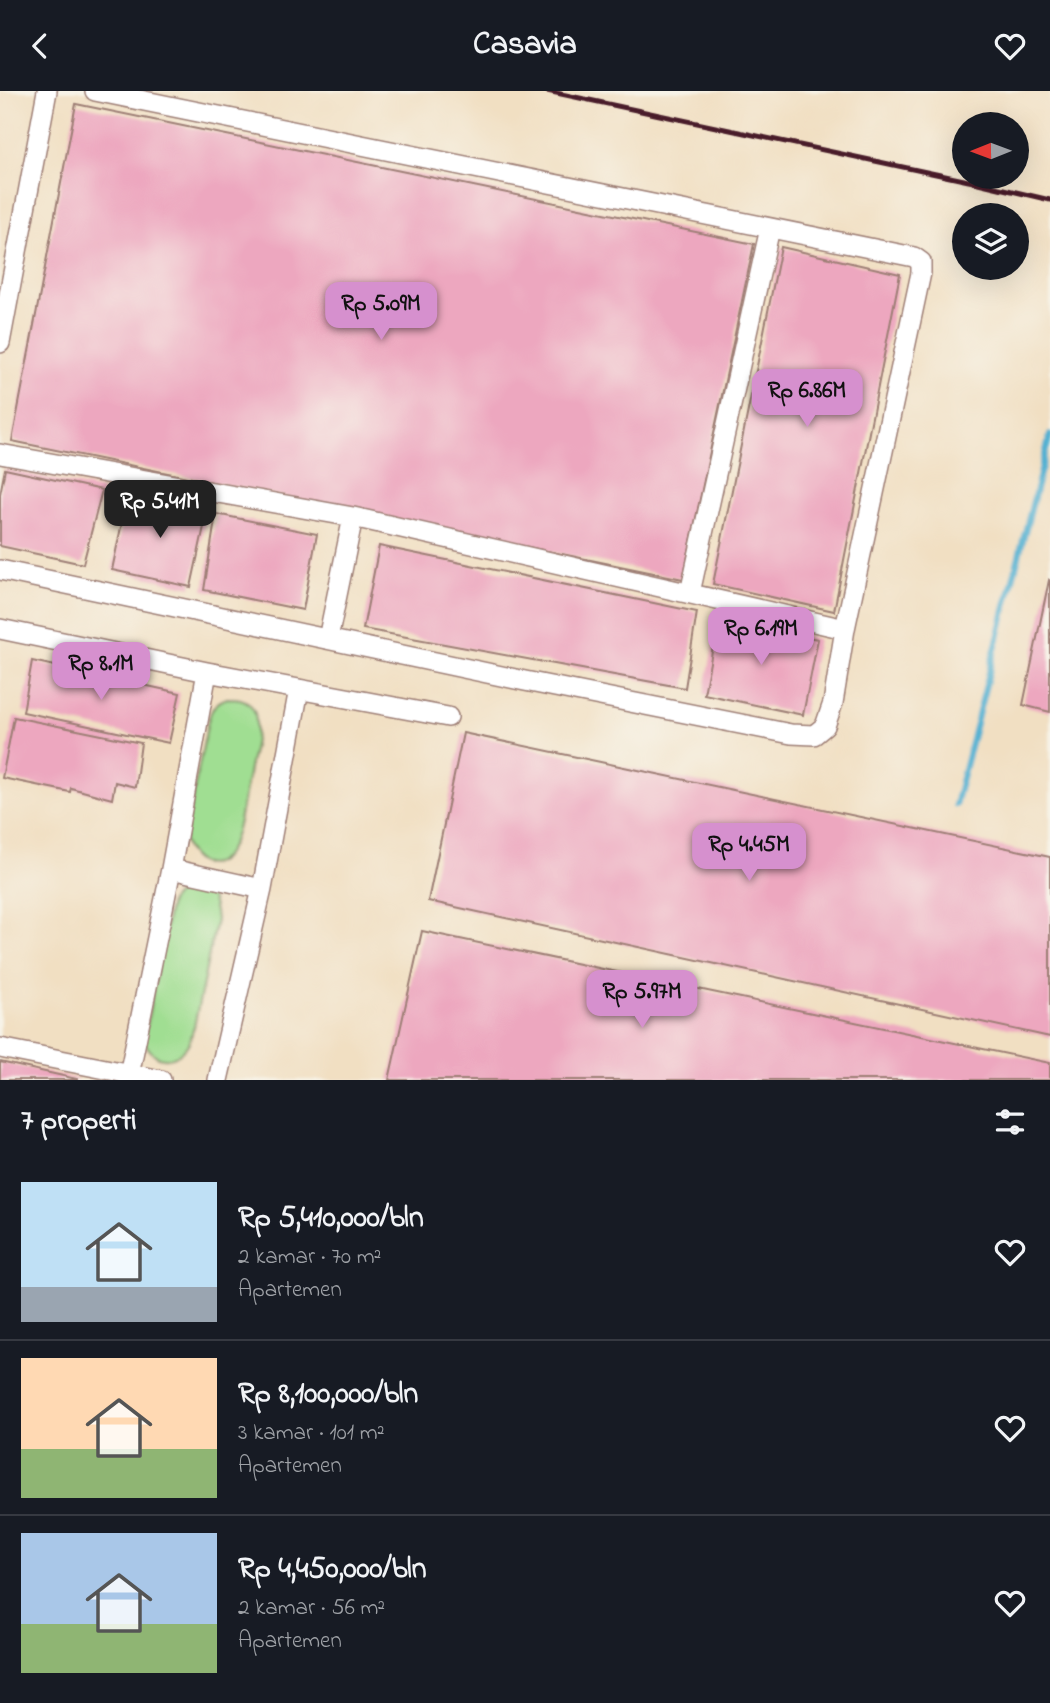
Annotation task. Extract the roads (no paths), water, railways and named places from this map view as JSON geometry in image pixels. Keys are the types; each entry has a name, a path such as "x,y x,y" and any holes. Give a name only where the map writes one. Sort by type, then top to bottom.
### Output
{"lane":[{"path":"0,342 47,91"},
{"path":"0,570 659,708 792,734 814,735 825,726 833,703 845,629 921,273 921,262 914,257 95,91"},
{"path":"690,593 770,228"},
{"path":"0,454 353,517 845,629"},
{"path":"328,639 353,517"},
{"path":"0,629 207,672 448,717"},
{"path":"129,1077 207,672"},
{"path":"218,1080 262,889 299,689"},
{"path":"171,869 262,889"},
{"path":"0,1048 129,1077 161,1080"}],"waterway":[{"path":"955,805 1050,435"}],"railway":[{"path":"547,91 1050,200"}]}
